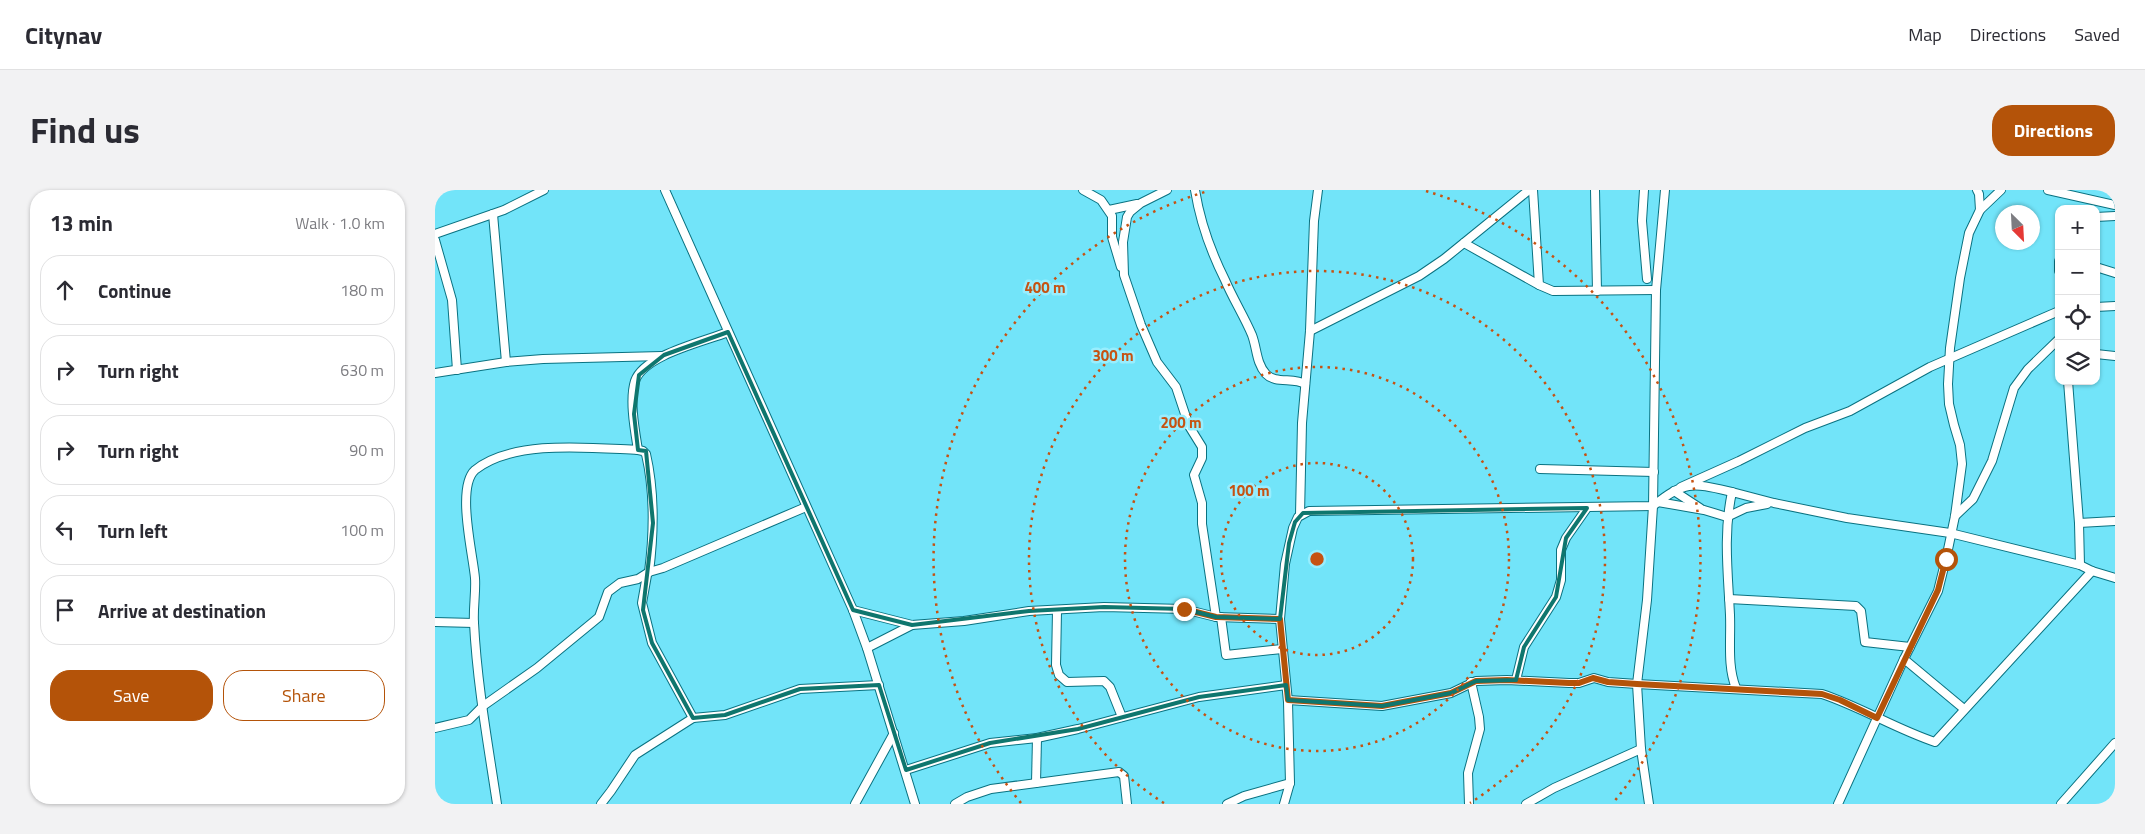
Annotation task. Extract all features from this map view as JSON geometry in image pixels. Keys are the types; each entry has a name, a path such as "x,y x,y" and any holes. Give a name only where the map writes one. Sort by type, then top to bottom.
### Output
{"street":[{"path":"435,234 493,214 544,190"},
{"path":"665,190 853,610 879,685 915,804"},
{"path":"1083,190 1101,200 1109,210 1114,223 1112,237 1141,325 1157,362 1176,387 1189,426 1203,447 1194,475 1201,504 1202,524 1226,655 1282,649"},
{"path":"1124,275 1125,222 1130,212 1141,203 1167,190"},
{"path":"1195,190 1212,250 1252,336 1260,365 1267,375 1272,378 1295,379 1305,384"},
{"path":"1300,515 1302,423 1310,331 1314,221 1318,190"},
{"path":"1310,331 1419,276 1464,243 1529,190"},
{"path":"1533,190 1539,285"},
{"path":"1595,190 1597,291"},
{"path":"1644,190 1642,221 1647,279"},
{"path":"1649,804 1641,749 1637,684 1656,504 1654,472 1656,290 1665,190"},
{"path":"1977,190 1980,210"},
{"path":"1838,804 1904,658 1938,590 1955,516 1961,464 1961,444 1954,426 1949,404 1948,384 1960,278 1969,233 1980,210 2001,190"},
{"path":"2048,190 2115,205"},
{"path":"1109,210 1141,203"},
{"path":"493,214 506,362"},
{"path":"2100,217 2115,216"},
{"path":"435,240 452,300 457,370"},
{"path":"1464,243 1553,291 1656,290"},
{"path":"2100,268 2115,273"},
{"path":"1634,290 1658,270"},
{"path":"2100,307 2115,306"},
{"path":"1656,504 1677,489 1805,428 1850,411 1950,358 2055,313"},
{"path":"638,450 634,414 636,381 645,367 664,356 728,332"},
{"path":"1955,516 1973,499 1992,461 2014,388 2027,369 2058,340"},
{"path":"2100,354 2115,356"},
{"path":"435,373 506,362 664,356"},
{"path":"2068,385 2081,565"},
{"path":"497,804 483,706 474,623 475,578 468,532 467,488 469,478 489,461 505,454 566,447 638,450 646,454 653,499 653,547 642,603 652,643 693,718"},
{"path":"1540,469 1654,472"},
{"path":"1677,489 1698,486 1847,518 1950,533 2081,565 2092,572 2115,577"},
{"path":"1677,489 1704,510"},
{"path":"1732,492 1727,516 1725,553 1729,599 1731,675 1736,688"},
{"path":"1284,804 1290,783 1288,700 1280,619 1289,543 1295,522 1300,515 1309,511 1587,508 1656,504 1704,510 1727,516 1746,508 1774,503"},
{"path":"435,728 469,720 483,706 537,668 599,617 608,592 620,583 663,568 806,507"},
{"path":"1516,680 1525,647 1556,598 1561,580 1561,550 1566,538 1587,508"},
{"path":"2079,523 2115,521"},
{"path":"1288,700 1382,706 1443,695 1471,682 1516,680 1579,683 1593,678 1608,682 1822,694 1840,700 1877,718 1935,742 2092,572"},
{"path":"1729,599 1855,606 1861,611 1864,640 1867,643 1910,647"},
{"path":"853,610 911,625 964,621 1029,611 1146,607 1184,609 1219,617 1280,619"},
{"path":"1057,611 1056,665 1059,676 1067,682 1104,681 1110,687 1122,717"},
{"path":"435,622 474,623"},
{"path":"867,648 911,625"},
{"path":"1904,658 1964,710"},
{"path":"1725,688 1731,675"},
{"path":"1469,804 1468,773 1480,729 1471,682"},
{"path":"601,804 635,756 693,718 725,715 800,689 879,685"},
{"path":"906,770 990,742 1037,738 1199,696 1287,685"},
{"path":"855,804 870,773 894,733"},
{"path":"1036,783 1037,738"},
{"path":"2061,804 2115,744"},
{"path":"1526,804 1555,788 1641,749"},
{"path":"955,804 969,801 991,789 1119,772 1124,776 1127,804"},
{"path":"1227,804 1244,796 1290,783"}],"highlighted area":[{"path":"728,332 853,610 912,625 1029,611 1104,607 1184,609 1216,617 1280,619 1289,543 1295,522 1303,513 1587,508 1566,538 1556,597 1524,647 1516,680 1476,681 1451,693 1382,706 1288,700 1286,685 1199,697 1078,729 990,743 906,770 879,685 800,689 725,715 693,718 652,643 643,610 653,523 646,451 638,450 634,414 639,375 664,355"}],"route":[{"path":"1184,609 1216,617 1280,619 1288,700 1382,706 1451,693 1476,681 1507,680 1579,683 1593,678 1601,678 1608,682 1822,694 1840,700 1877,718 1938,590 1946,559"}]}
